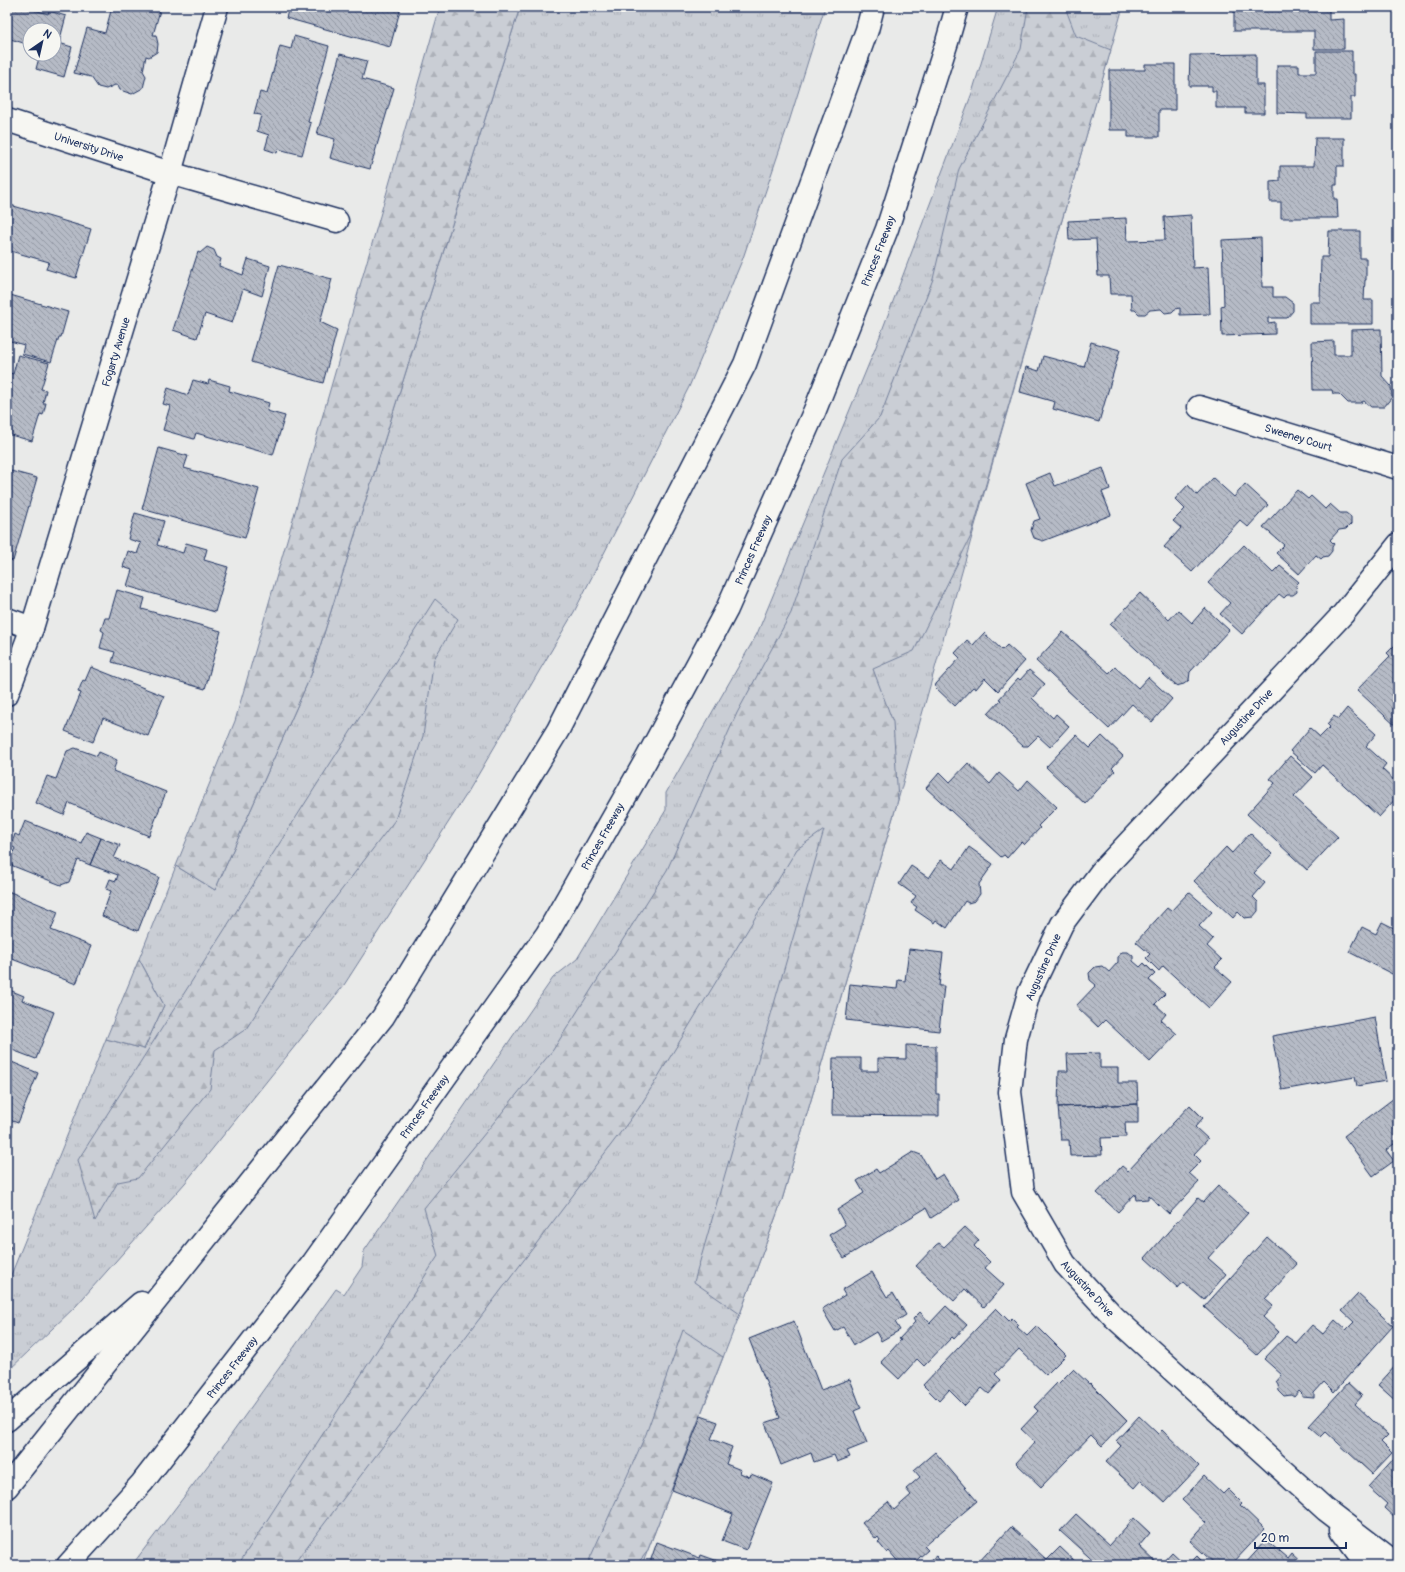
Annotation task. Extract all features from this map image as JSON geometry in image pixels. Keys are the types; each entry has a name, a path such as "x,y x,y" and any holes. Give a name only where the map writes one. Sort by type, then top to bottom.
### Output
{"main road":[{"name":"Fogarty Avenue","path":"7,694 32,628 170,173 217,7"},
{"path":"7,1487 383,1017 558,730 746,364 867,30 873,7"},
{"name":"Princes Freeway","path":"68,1565 142,1483 313,1263 547,934 646,760 727,609 815,410 887,229 957,7"},
{"name":"University Drive","path":"7,120 170,173 337,221"},
{"name":"Sweeney Court","path":"1199,407 1398,468"},
{"name":"Augustine Drive","path":"1398,545 1343,614 1101,872 1062,924 1029,993 1016,1039 1010,1092 1023,1192 1065,1264 1114,1317 1326,1510 1398,1565"},
{"path":"7,619 32,628"},
{"path":"7,1420 184,1265"},
{"name":"Augustine Drive","path":"1326,1510 1367,1565"}],"green space":[{"path":"440,7 520,7 311,675 215,890 176,866 235,721"},
{"path":"520,7 825,7 788,125 743,258 689,387 574,612 468,792 344,985 185,1183 76,1306 7,1372 7,1285 106,1039 144,1049 164,1005 139,959 176,866 215,890 311,675"},
{"path":"998,7 1123,7 898,800 782,1200 740,1314 642,1565 132,1565 228,1439 336,1289 344,1294 362,1267 364,1251 553,978 577,959 666,810 666,793 757,634 875,349 972,93"},
{"path":"1028,7 1065,7 1076,36 1111,50 971,536 914,651 873,669 893,722 898,800 782,1200 740,1314 694,1282 824,830 797,849 639,1108 293,1565 238,1565 438,1256 424,1208 553,1050 667,870 737,713 791,613 842,459 880,417 933,279 959,169 1021,49"},
{"path":"435,599 458,619 434,659 423,736 395,820 304,939 246,1029 215,1050 210,1089 138,1178 118,1182 95,1221 78,1160"},
{"path":"139,959 164,1005 144,1049 106,1039"},
{"path":"683,1330 723,1357 647,1552 636,1565 587,1565 646,1434"}],"building":[{"path":"7,7 25,7 48,14 49,11 66,16 62,31 62,22 22,22 22,43 7,38"},
{"path":"112,7 161,7 153,35 156,35 158,44 157,52 149,57 146,56 143,71 146,76 143,88 132,94 120,90 118,86 115,85 106,89 98,87 91,77 74,73 87,28 105,33"},
{"path":"289,7 401,7 390,47 286,18"},
{"path":"1234,7 1329,7 1329,20 1344,19 1344,49 1314,49 1314,31 1234,31"},
{"path":"294,36 329,46 308,122 311,123 302,155 278,149 277,153 265,149 269,135 257,131 261,115 254,114 260,92 267,94 280,46 291,49"},
{"path":"62,44 72,47 64,77 36,69 38,62 62,62"},
{"path":"1316,51 1352,51 1352,74 1355,74 1355,97 1351,97 1351,118 1307,118 1307,114 1277,113 1277,65 1299,65 1299,73 1316,73"},
{"path":"340,54 367,61 362,79 394,88 370,169 330,158 335,139 317,134"},
{"path":"1256,54 1256,85 1264,85 1264,113 1245,113 1245,108 1216,108 1216,91 1212,91 1212,86 1189,86 1190,55"},
{"path":"1145,64 1175,64 1175,110 1159,110 1159,137 1128,137 1128,130 1109,130 1109,70 1145,70"},
{"path":"1315,138 1344,138 1344,166 1337,166 1337,185 1334,185 1334,199 1337,199 1338,218 1281,218 1281,202 1270,202 1270,182 1280,181 1280,166 1314,166"},
{"path":"7,204 91,229 76,278 46,269 49,262 7,250"},
{"path":"1191,215 1193,268 1208,267 1210,314 1180,315 1180,308 1175,309 1172,312 1165,313 1161,309 1150,310 1145,314 1139,314 1135,310 1132,310 1131,294 1110,294 1109,276 1098,276 1096,239 1069,240 1068,221 1126,218 1127,241 1165,240 1164,217"},
{"path":"1329,231 1360,231 1360,258 1366,258 1364,300 1373,300 1373,324 1310,324 1310,302 1320,302 1321,257 1328,257"},
{"path":"1261,238 1262,287 1273,287 1273,297 1285,297 1293,303 1293,311 1287,318 1268,318 1268,323 1275,322 1275,334 1222,336 1221,306 1224,305 1222,240"},
{"path":"207,247 214,250 217,257 221,259 219,266 243,275 248,259 270,266 262,296 243,289 232,323 205,314 197,338 173,330 198,252 200,253"},
{"path":"279,265 332,279 320,322 337,330 323,383 251,362"},
{"path":"7,294 68,312 61,337 59,337 51,362 22,354 24,345 7,340"},
{"path":"1381,329 1382,376 1391,386 1392,397 1384,407 1371,407 1364,401 1360,403 1348,403 1339,394 1333,394 1332,390 1313,390 1312,342 1334,341 1334,355 1351,355 1351,330"},
{"path":"1091,342 1120,350 1099,422 1053,409 1055,402 1020,392 1026,367 1039,371 1043,356 1084,367"},
{"path":"18,355 49,363 41,389 46,390 43,403 46,403 43,415 40,414 32,441 7,434 7,372 13,374"},
{"path":"193,380 208,384 209,380 230,386 229,391 269,403 267,411 285,416 273,455 196,433 194,439 163,430 170,406 163,404 168,388 188,395"},
{"path":"159,448 188,456 184,468 259,489 245,538 142,509"},
{"path":"1103,468 1110,489 1102,492 1111,515 1043,541 1034,538 1031,530 1034,521 1040,519 1026,483 1050,473 1055,486"},
{"path":"7,470 37,478 13,561 7,559"},
{"path":"1213,478 1234,497 1245,484 1268,505 1248,527 1240,520 1192,572 1164,547 1181,528 1173,521 1185,509 1175,499 1188,485 1197,495"},
{"path":"1297,490 1308,499 1311,496 1325,509 1330,504 1340,513 1346,513 1351,517 1351,524 1346,529 1339,530 1330,540 1334,544 1332,551 1328,556 1321,559 1316,555 1299,574 1276,553 1284,545 1263,527"},
{"path":"135,513 164,521 157,545 183,553 186,543 207,549 204,560 228,567 215,612 127,586 132,570 123,567 128,551 137,554 141,543 128,539"},
{"path":"1244,545 1273,573 1280,566 1299,582 1296,585 1297,592 1293,595 1287,595 1284,598 1279,594 1242,634 1220,614 1230,603 1208,583"},
{"path":"117,590 145,598 142,609 221,631 205,689 112,662 115,652 100,648 104,632 101,630 105,618 109,618"},
{"path":"1140,593 1169,620 1178,610 1192,623 1205,608 1229,630 1190,672 1189,680 1184,684 1176,686 1110,625"},
{"path":"1063,632 1109,673 1115,667 1138,688 1148,677 1172,699 1152,722 1132,704 1109,729 1036,661"},
{"path":"984,633 1002,650 1007,645 1025,661 998,691 985,678 976,689 973,687 955,706 935,687 936,684 960,658 955,653 967,640 973,645"},
{"path":"1398,642 1398,728 1357,690 1390,656 1387,653"},
{"path":"91,667 164,696 148,736 103,718 93,742 65,731 81,693 78,692"},
{"path":"1029,670 1045,684 1032,698 1053,718 1056,714 1069,726 1050,747 1038,736 1028,746 1023,746 988,714 1018,678 1020,680"},
{"path":"1347,708 1376,734 1366,746 1386,764 1382,769 1398,784 1398,796 1379,817 1322,765 1315,773 1290,751 1310,728 1320,737 1330,727 1327,724 1334,716 1338,719"},
{"path":"1076,735 1090,748 1102,736 1123,756 1112,768 1115,771 1085,804 1046,767"},
{"path":"75,748 97,756 99,752 117,760 113,771 166,792 149,836 69,803 64,815 36,803 47,776 56,779 67,751"},
{"path":"1290,756 1313,777 1294,797 1338,837 1307,870 1247,814 1275,783 1270,779"},
{"path":"968,763 990,784 999,773 1019,791 1028,780 1057,807 1038,826 1040,828 1024,845 1021,842 1007,858 1004,855 1001,857 926,788 940,772 950,782"},
{"path":"25,821 81,843 86,832 101,838 90,865 78,860 69,882 61,885 8,864 15,848 11,846 15,834 19,836"},
{"path":"1250,833 1272,854 1254,873 1265,883 1253,897 1258,902 1258,911 1253,917 1244,918 1238,912 1233,918 1194,881 1226,847 1232,853"},
{"path":"101,838 120,845 114,858 159,877 138,931 102,916 111,891 106,889 110,879 116,881 118,875 90,865"},
{"path":"969,847 993,864 979,884 980,894 975,901 968,903 965,901 947,928 936,920 934,923 915,910 917,907 911,903 916,896 899,884 911,866 929,878 941,860 954,869"},
{"path":"8,891 58,912 51,930 91,946 76,984 7,957"},
{"path":"1189,892 1212,912 1199,926 1213,939 1207,946 1222,960 1215,967 1232,982 1209,1008 1163,966 1159,971 1146,958 1150,954 1136,942 1167,908 1171,911"},
{"path":"1382,922 1398,930 1398,977 1349,952 1362,927 1376,934"},
{"path":"909,949 943,953 939,986 944,986 939,1031 846,1020 850,984 897,989 898,980 905,981"},
{"path":"1122,952 1128,952 1133,956 1133,961 1140,967 1144,963 1155,974 1149,980 1165,994 1155,1004 1166,1014 1161,1020 1177,1034 1150,1062 1105,1020 1098,1027 1076,1006 1096,985 1090,980 1089,973 1095,967 1102,966 1109,972 1118,962 1118,957"},
{"path":"7,989 24,996 22,1000 54,1012 36,1059 7,1048"},
{"path":"1375,1017 1386,1081 1357,1086 1355,1077 1282,1090 1272,1036"},
{"path":"906,1045 936,1046 936,1094 939,1094 939,1116 832,1115 833,1058 861,1058 861,1071 878,1071 878,1058 906,1059"},
{"path":"1100,1053 1100,1068 1118,1068 1118,1083 1137,1083 1138,1104 1058,1107 1059,1071 1068,1071 1067,1054"},
{"path":"7,1060 38,1073 18,1123 7,1119"},
{"path":"1398,1095 1398,1141 1386,1150 1394,1161 1373,1176 1344,1136"},
{"path":"1138,1104 1138,1123 1125,1123 1126,1137 1101,1138 1102,1155 1070,1156 1069,1140 1061,1140 1058,1107"},
{"path":"1190,1105 1203,1118 1195,1127 1208,1139 1194,1154 1201,1161 1189,1173 1199,1182 1169,1214 1148,1195 1148,1199 1136,1200 1135,1194 1118,1212 1097,1193 1122,1166 1128,1171"},
{"path":"913,1152 921,1155 935,1179 943,1174 959,1200 931,1218 926,1208 844,1258 829,1235 845,1225 837,1210 864,1193 857,1181 876,1169 879,1173"},
{"path":"1218,1186 1248,1213 1208,1258 1226,1274 1204,1300 1183,1282 1178,1288 1145,1258 1198,1198 1203,1202"},
{"path":"965,1227 979,1240 974,1246 990,1262 985,1268 1004,1285 984,1307 965,1289 954,1301 916,1266 936,1245 939,1243 944,1247"},
{"path":"1267,1237 1297,1264 1265,1299 1273,1306 1263,1317 1279,1332 1257,1355 1204,1307"},
{"path":"7,1245 11,1247 7,1257"},
{"path":"872,1272 887,1297 893,1293 906,1315 895,1322 900,1330 881,1341 876,1332 854,1345 843,1327 835,1331 822,1309 845,1295 842,1290"},
{"path":"1358,1294 1393,1326 1334,1392 1324,1382 1314,1393 1314,1398 1302,1397 1302,1394 1299,1391 1294,1397 1291,1395 1284,1396 1279,1391 1276,1382 1282,1375 1264,1359 1286,1336 1296,1343 1312,1325 1323,1334 1335,1320 1346,1330 1354,1322 1342,1311"},
{"path":"946,1306 967,1325 954,1339 952,1337 924,1366 917,1359 899,1379 881,1362 901,1340 899,1339 915,1322 913,1319 920,1312 930,1323"},
{"path":"996,1308 1009,1321 1012,1318 1019,1325 1017,1327 1027,1336 1037,1326 1066,1355 1046,1375 1019,1349 995,1374 1001,1380 989,1394 982,1388 965,1406 949,1390 939,1401 923,1385"},
{"path":"794,1321 821,1390 850,1379 861,1408 854,1411 867,1443 847,1451 850,1457 837,1462 834,1455 814,1462 811,1453 781,1465 765,1423 780,1418 749,1339"},
{"path":"1398,1363 1398,1403 1378,1385"},
{"path":"1073,1369 1089,1384 1090,1383 1127,1420 1102,1446 1091,1435 1041,1487 1016,1463 1035,1442 1021,1429 1038,1411 1034,1407"},
{"path":"1348,1383 1362,1396 1355,1404 1388,1435 1381,1442 1392,1453 1372,1474 1326,1432 1321,1437 1309,1426"},
{"path":"701,1416 718,1422 711,1439 732,1447 726,1464 741,1470 740,1473 750,1477 751,1474 773,1483 746,1550 722,1541 733,1514 672,1490"},
{"path":"1139,1416 1158,1434 1162,1430 1199,1466 1165,1502 1141,1480 1134,1488 1106,1462 1121,1446 1116,1441"},
{"path":"935,1452 977,1501 924,1546 928,1550 911,1565 901,1565 889,1551 887,1553 878,1542 880,1540 878,1537 876,1539 862,1523 888,1502 894,1510 911,1495 906,1489 920,1477 914,1470"},
{"path":"1397,1455 1397,1520 1384,1508 1387,1504 1368,1487"},
{"path":"1204,1476 1223,1494 1228,1489 1242,1503 1240,1505 1265,1529 1231,1565 1216,1565 1190,1541 1206,1523 1182,1500"},
{"path":"1076,1514 1110,1545 1134,1518 1150,1533 1139,1546 1159,1565 1098,1565 1060,1531"},
{"path":"1011,1527 1047,1560 1060,1547 1079,1565 976,1565"},
{"path":"1266,1540 1287,1558 1291,1553 1304,1565 1243,1565"},
{"path":"657,1542 700,1558 701,1555 729,1565 649,1565"},
{"path":"1172,1552 1186,1565 1160,1565"},
{"path":"936,1556 944,1565 924,1565"},
{"path":"1197,1556 1206,1565 1188,1565"}]}
